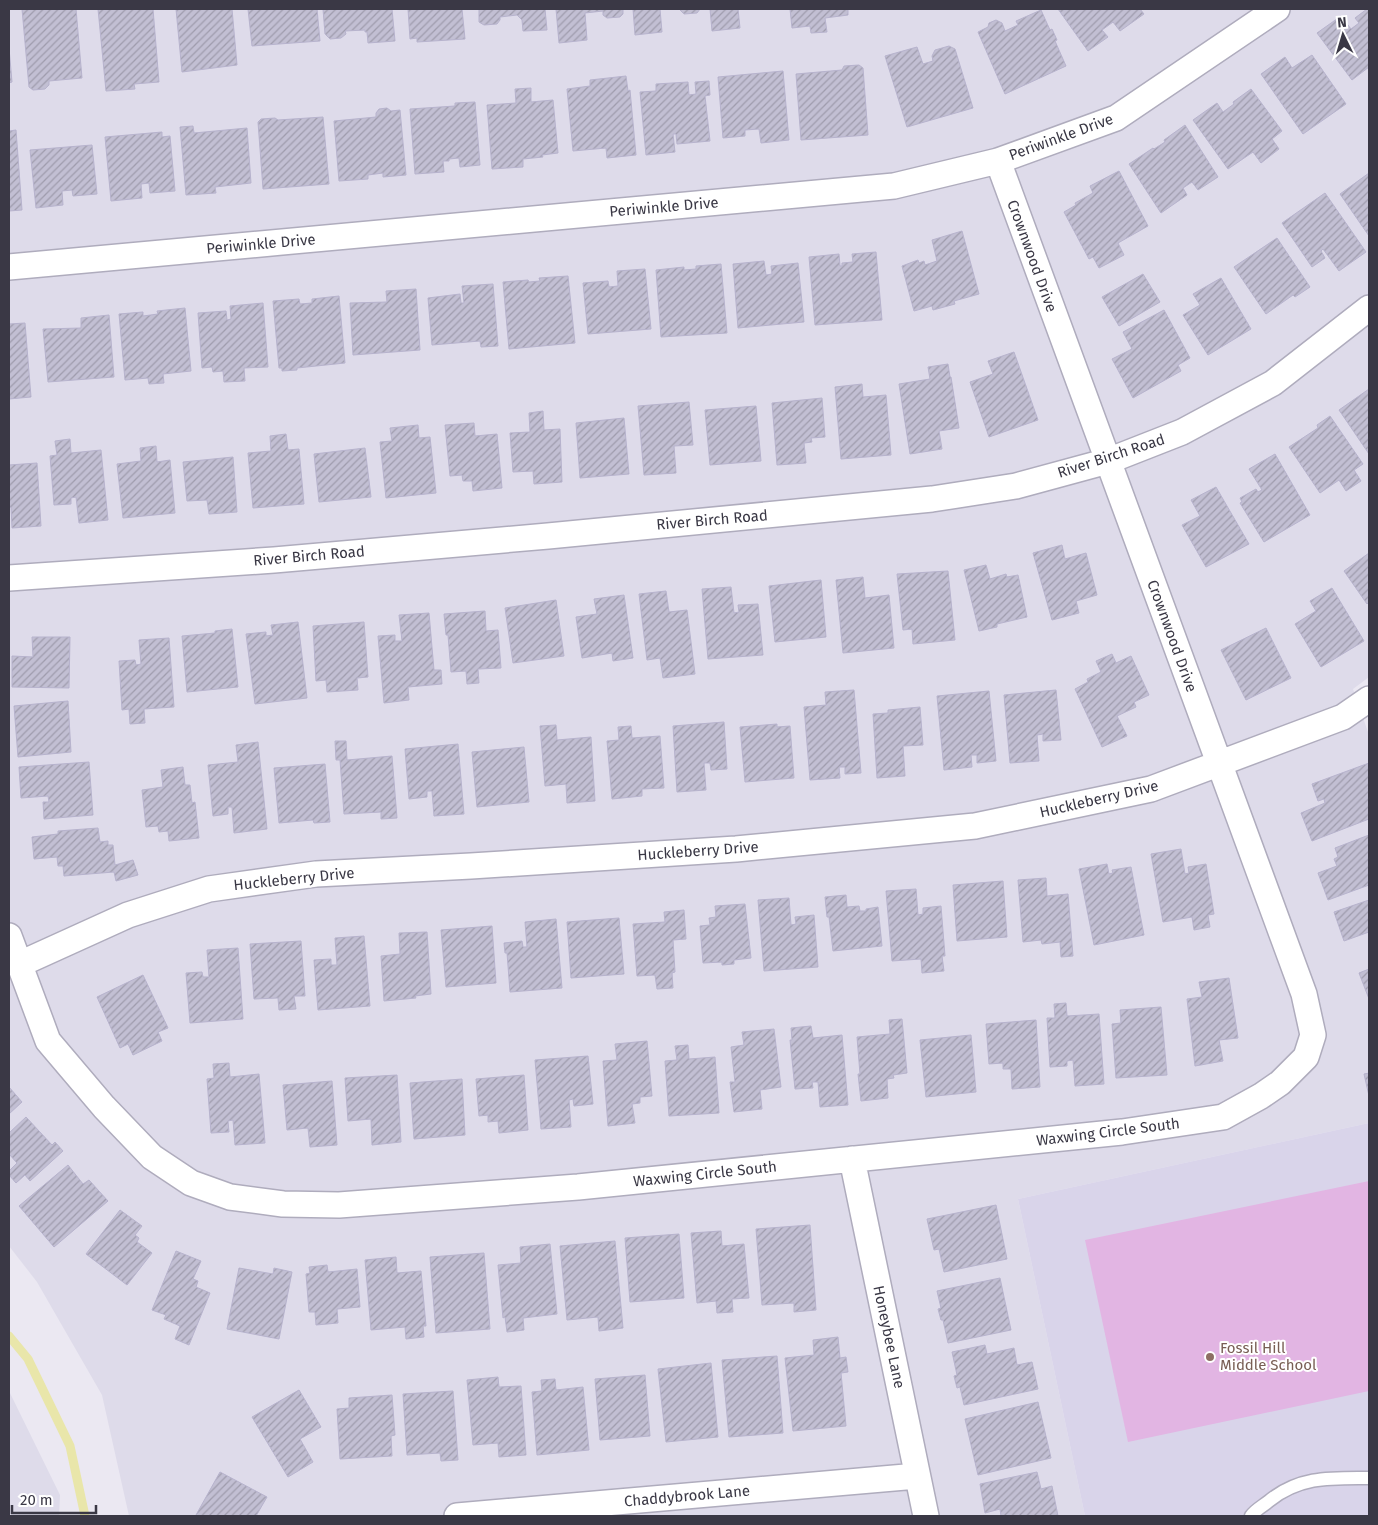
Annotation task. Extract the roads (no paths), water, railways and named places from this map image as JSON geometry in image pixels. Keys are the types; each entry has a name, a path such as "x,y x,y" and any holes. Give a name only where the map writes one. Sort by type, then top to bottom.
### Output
{"street":[{"name":"Periwinkle Drive","path":"9,267 894,186 998,161 1116,118 1276,9"},
{"name":"Crownwood Drive","path":"998,161 1304,994 1313,1035 1306,1057 1280,1083 1261,1096"},
{"name":"River Birch Road","path":"9,578 274,560 558,535 932,499 1016,486 1108,460 1182,432 1274,382 1369,308"},
{"name":"Huckleberry Drive","path":"20,964 128,915 209,889 316,874 736,849 975,826 1151,789 1343,717 1369,699"},
{"name":"Waxwing Circle South","path":"9,936 48,1041 104,1107 152,1157 191,1183 230,1197 283,1204 339,1205 578,1187 1122,1132 1223,1117 1261,1096"},
{"name":"Honeybee Lane","path":"852,1159 926,1516"},
{"name":"Chaddybrook Lane","path":"457,1516 917,1476"}],"lane":[{"path":"1251,1516 1276,1495 1299,1483 1325,1478 1369,1478"}],"waterway":[{"path":"9,1336 28,1359 70,1446 85,1516"}],"place":[{"name":"Fossil Hill Middle School","path":"1210,1357"}]}
